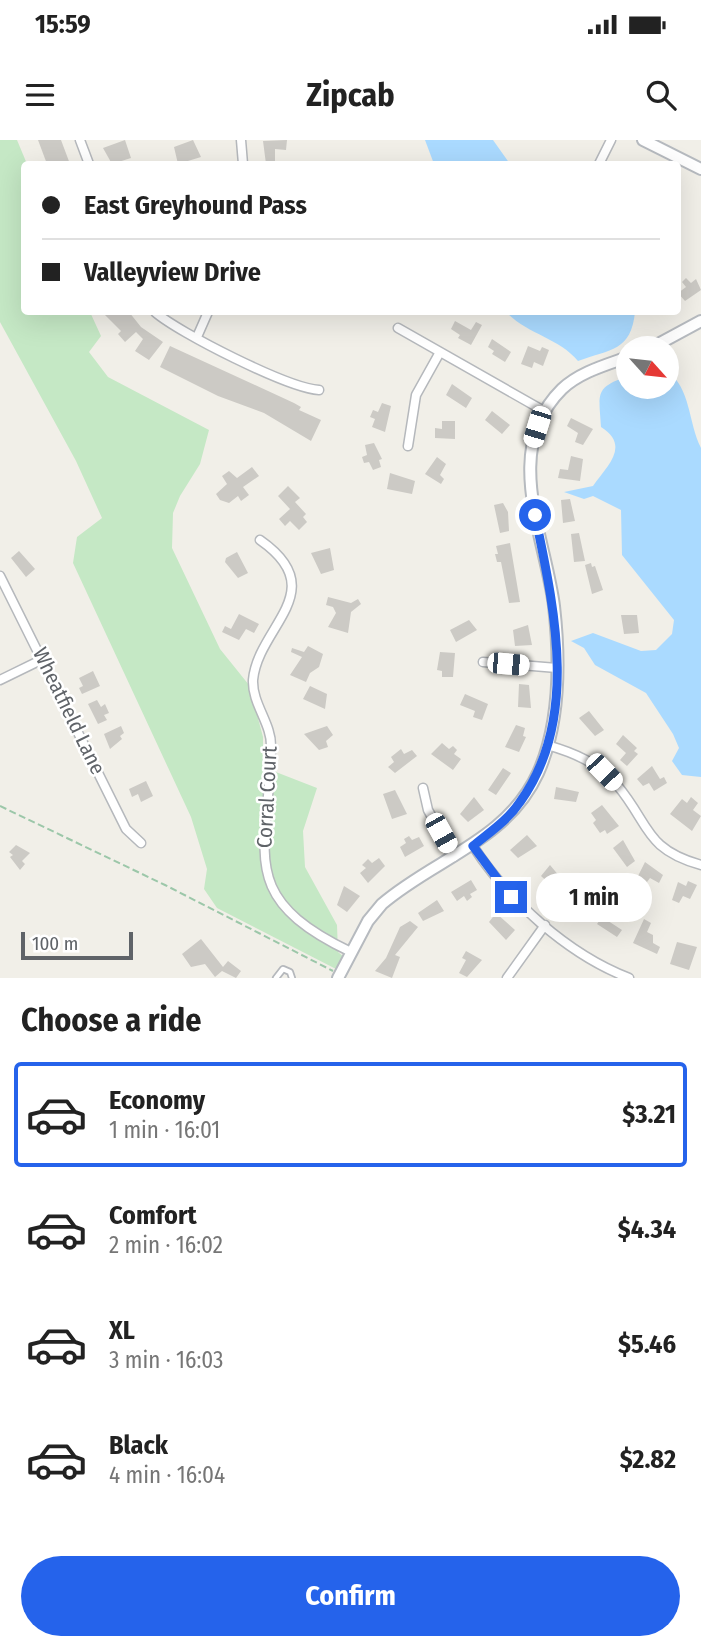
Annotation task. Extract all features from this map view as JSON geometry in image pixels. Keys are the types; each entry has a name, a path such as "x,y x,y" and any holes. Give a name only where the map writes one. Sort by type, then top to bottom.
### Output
{"street":[{"path":"79,140 88,161"},
{"path":"241,140 243,161"},
{"path":"600,161 611,140"},
{"path":"643,140 701,169"},
{"path":"160,315 197,337 294,386 319,390"},
{"path":"197,337 207,315"},
{"path":"673,336 701,321"},
{"path":"398,328 544,411"},
{"path":"408,446 416,395 440,352"},
{"path":"337,975 382,904 398,890 473,846 499,825 520,803 538,773 547,746 557,668 553,603 530,493 531,454 544,411 572,381 616,362"},
{"name":"Corral Court","path":"260,540 283,560 291,586 289,601 253,682 271,747 263,842 266,868 278,898 296,922 318,937 351,952"},
{"name":"Wheatfield Lane","path":"0,576 126,829 142,843"},
{"path":"0,680 43,659"},
{"path":"483,662 557,668"},
{"path":"547,746 583,758 604,772 617,786 652,838 667,852 701,865"},
{"path":"423,788 428,810 454,857"},
{"path":"473,846 502,887 545,925 607,968 629,978"},
{"path":"507,978 545,925"}],"lane":[{"path":"276,978 283,969 290,972 292,978"}],"path":[{"path":"0,806 165,885 337,975"}],"green space":[{"path":"0,140 17,140 26,161 21,161 21,315 91,315 101,336 89,352 108,377 209,430 200,464 173,513 172,548 220,649 249,685 263,737 263,767 317,788 303,831 305,867 337,925 338,952 344,957 336,969 217,908 204,889 207,869 191,817 73,563 77,537 102,518 76,461 0,322"}],"water":[{"path":"425,140 493,140 508,161 433,161"},
{"path":"509,315 635,315 628,336 616,336 616,348 578,361 562,347 523,326"},
{"path":"616,380 616,399 679,399 679,384 701,448 701,777 682,775 672,761 679,748 646,693 595,665 584,648 571,641 593,633 641,651 656,650 672,634 674,620 622,555 621,510 593,496 584,499 564,492 593,486 614,456 614,441 601,427 601,393"}],"building":[{"path":"38,140 61,140 69,161 46,161"},
{"path":"125,140 131,158 110,161 103,148"},
{"path":"193,140 201,157 177,161 174,147"},
{"path":"287,140 286,150 275,149 275,161 266,161 263,141"},
{"path":"686,278 691,283 696,279 701,290 685,301 681,296 681,291 686,287 682,282"},
{"path":"105,315 131,315 141,327 163,342 149,360 135,351 143,339 136,332 125,342 118,334 121,331"},
{"path":"455,321 471,330 476,322 482,325 471,345 458,338 460,335 451,329"},
{"path":"492,339 511,352 505,362 492,354 494,351 488,347"},
{"path":"170,346 294,403 301,407 299,410 321,420 311,441 264,413 218,396 160,367"},
{"path":"528,346 540,351 542,347 549,350 543,366 534,362 532,368 521,364"},
{"path":"452,384 472,398 466,408 446,395"},
{"path":"382,403 391,406 385,432 372,427 375,419 370,417 373,410 378,412"},
{"path":"492,411 510,425 502,434 485,420"},
{"path":"571,418 593,429 583,445 575,442 578,433 567,426"},
{"path":"442,421 455,421 455,439 435,438 435,428 442,429"},
{"path":"374,443 382,459 379,460 381,467 373,470 369,462 364,463 362,457 367,455 365,445"},
{"path":"571,456 583,459 580,481 558,478 560,469 568,470"},
{"path":"437,457 446,464 440,475 444,479 441,484 425,474"},
{"path":"252,467 259,476 243,487 249,495 241,501 238,496 229,503 220,500 216,494 227,484 222,476 229,471 237,478"},
{"path":"390,473 415,481 412,494 387,489"},
{"path":"288,486 300,498 295,502 306,514 303,517 307,522 299,530 290,521 285,526 279,519 290,509 278,496"},
{"path":"570,499 575,521 563,523 561,500"},
{"path":"503,503 508,512 509,531 500,533 494,505"},
{"path":"579,533 585,561 574,562 571,534"},
{"path":"510,543 520,602 509,603 501,562 497,562 495,554 498,554 496,546"},
{"path":"330,548 334,570 321,574 311,553"},
{"path":"19,551 35,569 26,577 11,558"},
{"path":"237,552 248,573 238,578 225,562 226,558"},
{"path":"591,563 592,567 595,566 603,590 592,594 585,565"},
{"path":"328,597 351,603 358,599 361,604 351,612 348,633 328,627 336,613 333,607 326,605"},
{"path":"239,614 259,624 254,633 246,629 239,640 222,632 225,626 231,629"},
{"path":"621,615 637,615 639,633 624,634"},
{"path":"469,620 477,630 456,642 450,630"},
{"path":"528,625 532,645 515,646 513,630"},
{"path":"308,646 323,654 319,667 310,673 306,682 290,675 302,657 291,652 292,648 304,652"},
{"path":"440,652 455,653 453,677 442,677 442,671 437,670"},
{"path":"93,671 100,686 82,694 79,688 83,686 79,678"},
{"path":"519,684 529,685 531,708 518,707"},
{"path":"310,686 327,694 325,709 303,699"},
{"path":"465,694 488,704 482,720 473,717 475,711 460,705"},
{"path":"97,700 101,707 105,704 109,713 104,715 107,720 98,724 88,704"},
{"path":"589,711 604,730 595,736 579,718"},
{"path":"516,725 525,728 523,736 526,737 519,752 505,747"},
{"path":"121,726 124,733 120,736 122,739 110,749 104,734"},
{"path":"327,726 333,735 326,741 328,747 319,750 304,734"},
{"path":"623,735 637,748 634,751 638,754 627,766 620,760 626,753 616,744"},
{"path":"442,743 449,749 453,746 457,750 454,754 461,759 453,770 431,754"},
{"path":"401,749 404,754 412,750 417,756 395,773 388,767 394,762 391,757"},
{"path":"652,766 660,779 664,777 667,783 654,791 649,783 643,786 637,779"},
{"path":"503,768 511,773 496,795 488,790"},
{"path":"146,781 153,796 141,802 138,794 132,797 129,789"},
{"path":"556,787 579,792 576,802 554,799"},
{"path":"395,790 407,814 392,819 383,794"},
{"path":"474,797 484,810 468,822 460,814"},
{"path":"691,797 698,803 693,810 701,816 692,831 670,814 682,799 687,803"},
{"path":"602,805 619,826 607,834 605,830 600,833 593,823 596,820 591,813"},
{"path":"527,835 537,846 518,858 510,850"},
{"path":"409,836 412,840 419,837 424,846 405,857 400,847 406,843 404,839"},
{"path":"623,840 635,861 627,867 613,848"},
{"path":"16,845 30,853 22,861 25,864 20,870 9,852"},
{"path":"379,858 385,866 368,883 360,873 366,868 362,865 368,859 372,863"},
{"path":"645,862 663,875 659,883 650,878 647,882 638,876"},
{"path":"550,865 565,883 554,894 546,887 550,884 541,876"},
{"path":"471,880 477,890 470,894 472,897 467,901 464,896 457,901 451,892"},
{"path":"688,881 697,885 690,899 683,896 679,903 672,900 678,882 686,886"},
{"path":"344,886 360,896 347,912 337,905"},
{"path":"574,886 582,892 577,897 592,908 585,917 568,906 572,898 568,895"},
{"path":"437,900 444,911 423,921 418,913"},
{"path":"496,913 515,930 506,940 489,922"},
{"path":"602,917 622,930 617,937 597,924"},
{"path":"644,919 651,923 647,932 653,935 653,943 660,947 657,954 633,943"},
{"path":"410,921 418,927 395,955 400,957 392,978 375,971 386,958 400,927"},
{"path":"201,939 223,967 228,961 241,971 236,978 222,971 215,977 205,964 191,967 182,954"},
{"path":"677,942 697,947 689,970 670,964"},
{"path":"466,951 482,960 467,977 459,973 466,960 462,958"}],"route":[{"path":"511,897 473,846 509,816 520,803 538,773 552,721 557,640 553,603 535,515"}]}
